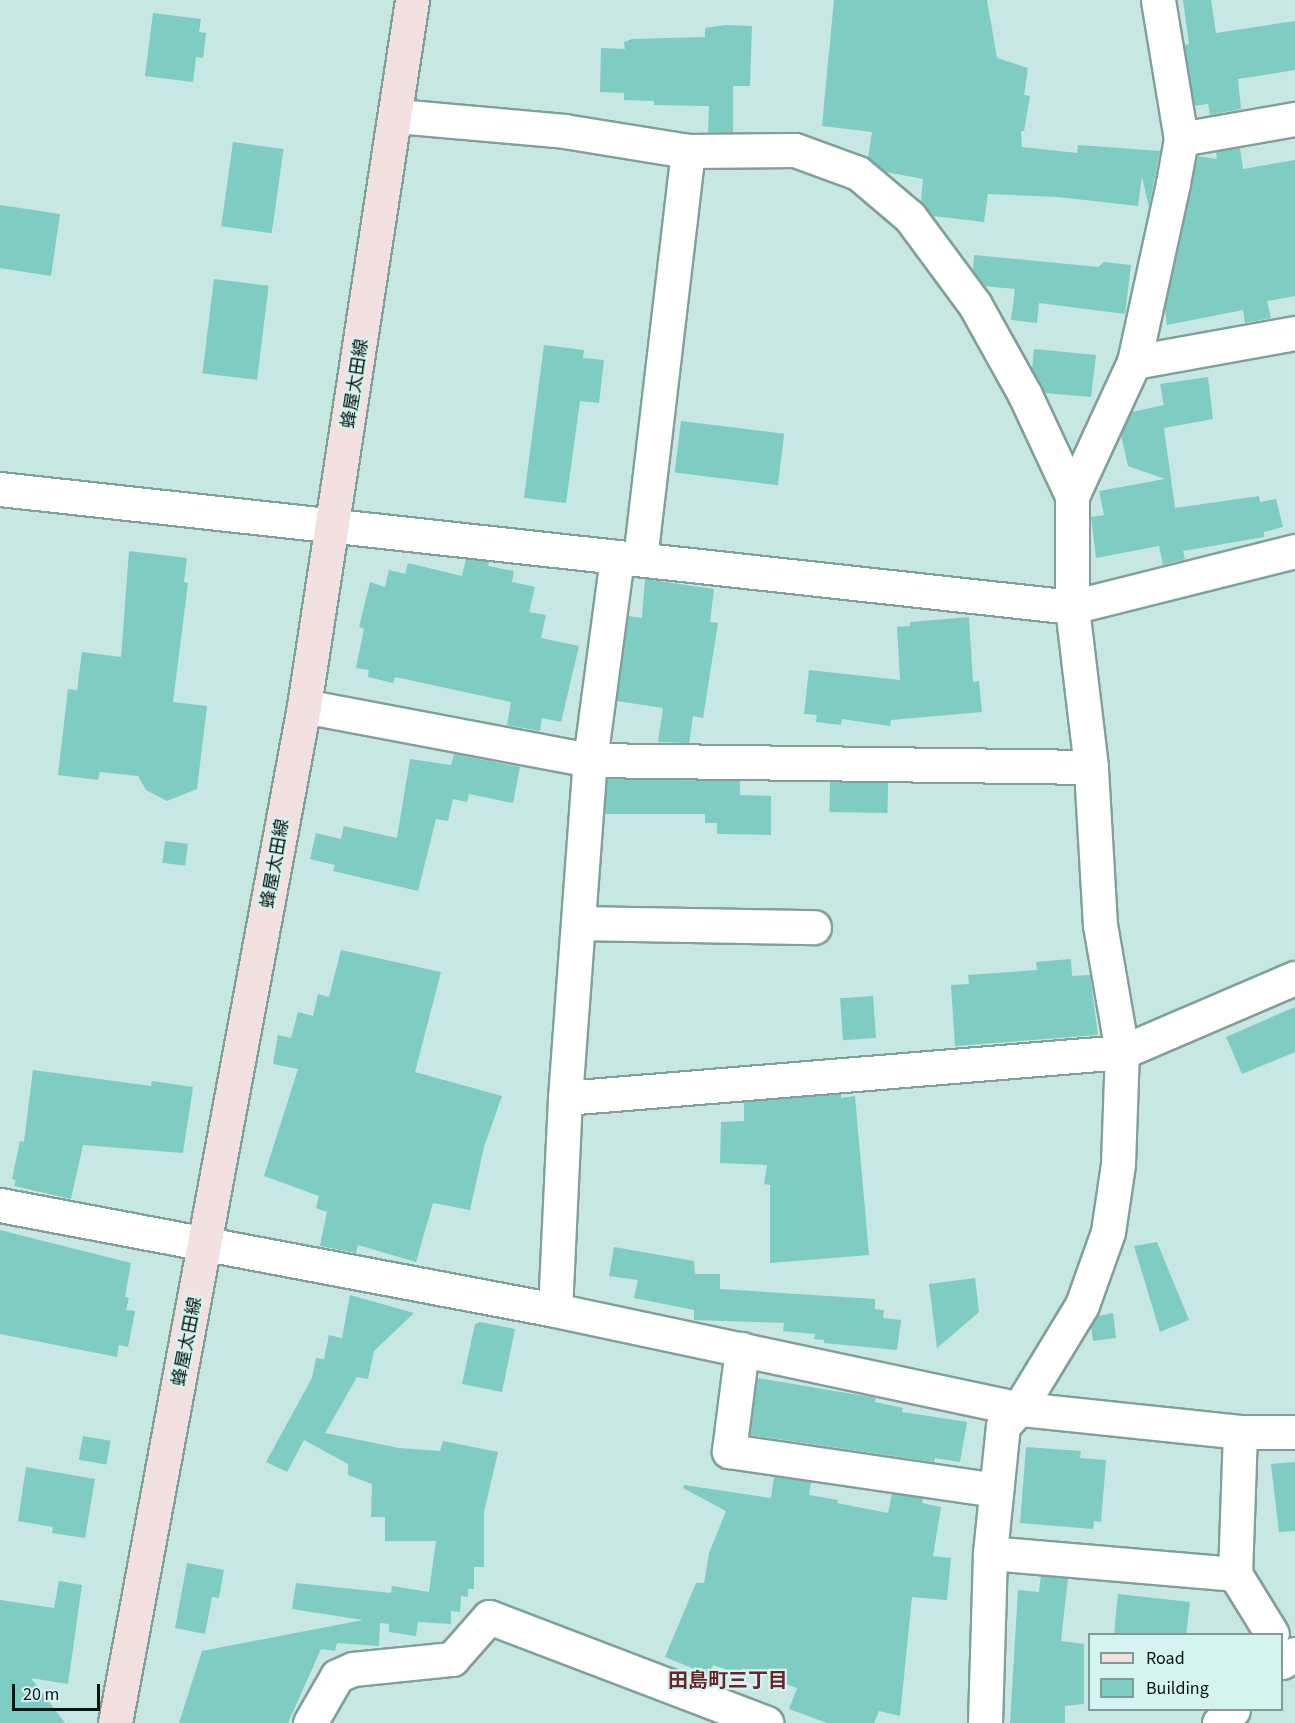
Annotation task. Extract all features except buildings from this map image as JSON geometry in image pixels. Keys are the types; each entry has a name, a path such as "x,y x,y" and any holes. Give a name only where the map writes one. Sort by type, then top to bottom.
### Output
{"main road":[{"name":"蜂屋太田線","path":"115,1723 207,1244 304,706 397,116 412,0"}],"street":[{"path":"985,1723 990,1553 1003,1426 1020,1407 1082,1305 1108,1232 1119,1164 1122,1052 1101,925 1091,767 1072,607 1072,496 1134,362 1181,139 1158,0"},
{"path":"397,116 564,131 688,150 795,150 858,174 910,217 975,305 1025,395 1072,496"},
{"path":"1181,139 1295,119"},
{"path":"555,1310 565,1098 590,760 629,559 688,150"},
{"path":"1134,362 1295,333"},
{"path":"0,489 1072,607 1295,551"},
{"path":"304,706 590,760 1091,767"},
{"path":"579,923 814,927"},
{"path":"565,1098 1122,1052 1295,978"},
{"path":"0,1205 555,1310 1020,1407 1240,1432 1295,1432"},
{"path":"742,1349 729,1451 996,1490"},
{"path":"1240,1432 1235,1574 1271,1633"},
{"path":"990,1553 1235,1574"},
{"path":"310,1723 337,1676 353,1669 452,1659 489,1617 766,1723"},
{"path":"1219,1723 1232,1711"}],"district":[{"name":"田島町三丁目","path":"728,1681"}]}
